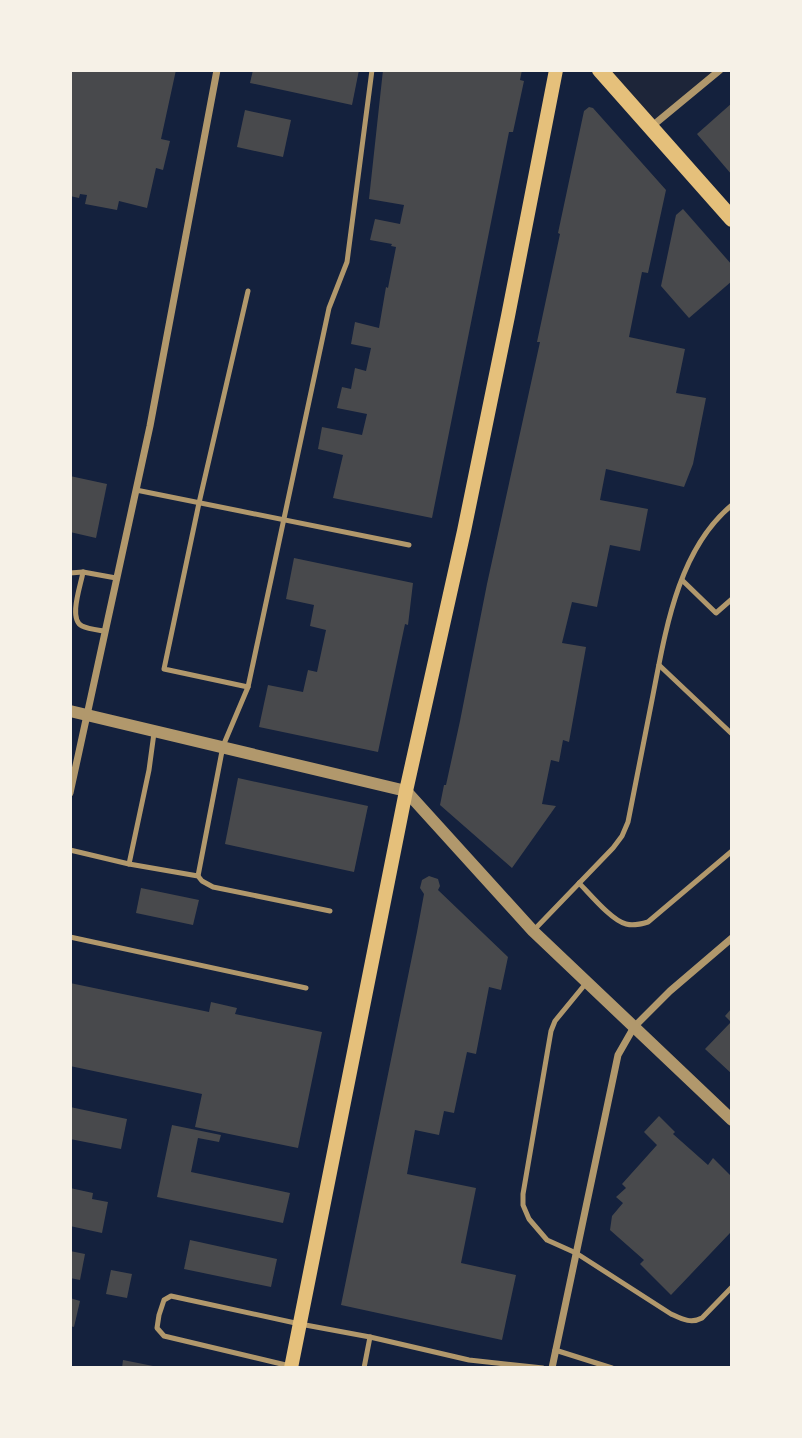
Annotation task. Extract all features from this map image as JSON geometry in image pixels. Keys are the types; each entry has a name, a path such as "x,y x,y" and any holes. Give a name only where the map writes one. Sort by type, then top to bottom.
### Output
{"main road":[{"path":"291,1367 406,791 508,316 555,70"},
{"path":"600,70 732,219"}],"street":[{"path":"70,793 150,426 218,70"},
{"path":"650,128 720,70"},
{"path":"70,711 406,791 534,931 732,1120"},
{"path":"552,1368 618,1055 634,1027 670,990 732,938"}],"lane":[{"path":"198,876 223,746 248,687 328,308 347,262 372,70"},
{"path":"248,291 164,669 248,687"},
{"path":"136,490 409,545"},
{"path":"534,931 622,836 628,822 675,596 702,536 719,515 732,505"},
{"path":"83,572 76,620 81,626 104,631"},
{"path":"70,573 83,572 116,578"},
{"path":"682,580 716,613 732,599"},
{"path":"659,665 732,734"},
{"path":"129,864 155,730"},
{"path":"70,850 198,876 213,887 330,911"},
{"path":"579,883 614,917 624,924 637,925 648,922 732,850"},
{"path":"70,937 306,988"},
{"path":"587,982 555,1021 551,1031 523,1194 523,1205 529,1219 547,1240 576,1254 684,1321 702,1318 732,1287"},
{"path":"291,1367 164,1336 157,1328 164,1300 172,1296 469,1360 543,1368"},
{"path":"364,1368 370,1337"},
{"path":"555,1350 612,1368"},
{"path":"467,1368 469,1360"}],"shaded area":[{"path":"600,70 720,70 650,128"}],"building":[{"path":"70,70 176,70 161,139 170,141 163,170 156,168 147,208 119,201 117,210 85,204 87,195 80,194 79,198 70,196"},
{"path":"253,70 359,70 352,105 250,83"},
{"path":"383,70 522,70 520,80 524,81 513,132 509,132 432,518 333,498 343,455 318,449 322,427 362,435 367,414 337,408 342,387 351,389 355,368 366,371 371,348 351,344 355,322 379,328 386,287 388,288 396,247 370,240 375,219 400,224 404,205 369,199"},
{"path":"732,103 732,175 697,134"},
{"path":"589,107 593,108 666,190 648,273 642,272 629,337 685,349 676,393 706,398 693,464 684,487 606,469 600,500 648,509 640,551 610,545 597,607 572,602 562,643 586,647 569,742 563,740 559,762 551,760 542,804 556,806 512,868 440,805 540,342 537,342 584,111"},
{"path":"245,110 291,120 283,157 237,147"},
{"path":"683,209 732,265 732,281 689,318 661,286 676,215"},
{"path":"70,476 107,484 96,538 70,532"},
{"path":"294,558 413,583 408,625 405,624 378,752 259,727 268,685 303,692 308,670 317,672 326,630 310,626 314,605 286,599"},
{"path":"238,778 368,806 354,872 225,844"},
{"path":"429,876 438,879 438,890 508,957 501,990 489,987 476,1054 467,1052 454,1113 444,1111 439,1135 415,1130 407,1174 476,1188 461,1263 516,1275 502,1340 341,1305 417,932 424,894 420,888 422,880"},
{"path":"141,888 199,900 193,925 136,913"},
{"path":"70,983 209,1012 211,1002 237,1008 235,1014 322,1032 298,1148 195,1127 202,1094 70,1066"},
{"path":"732,1008 732,1074 705,1049 731,1022 725,1016"},
{"path":"70,1107 127,1119 121,1149 70,1139"},
{"path":"659,1116 675,1132 673,1134 708,1165 713,1158 732,1177 732,1236 730,1233 671,1295 640,1264 644,1260 610,1230 612,1216 623,1203 616,1197 626,1188 622,1184 657,1145 644,1132"},
{"path":"172,1125 221,1135 219,1142 198,1138 191,1172 290,1193 283,1223 157,1197"},
{"path":"70,1188 93,1193 92,1199 108,1202 102,1233 70,1226"},
{"path":"190,1240 277,1259 271,1287 184,1269"},
{"path":"70,1251 85,1254 80,1280 70,1278"},
{"path":"111,1270 132,1274 127,1298 106,1294"},
{"path":"70,1298 80,1301 74,1327 70,1326"},
{"path":"123,1360 158,1367 158,1368 122,1368"}]}
